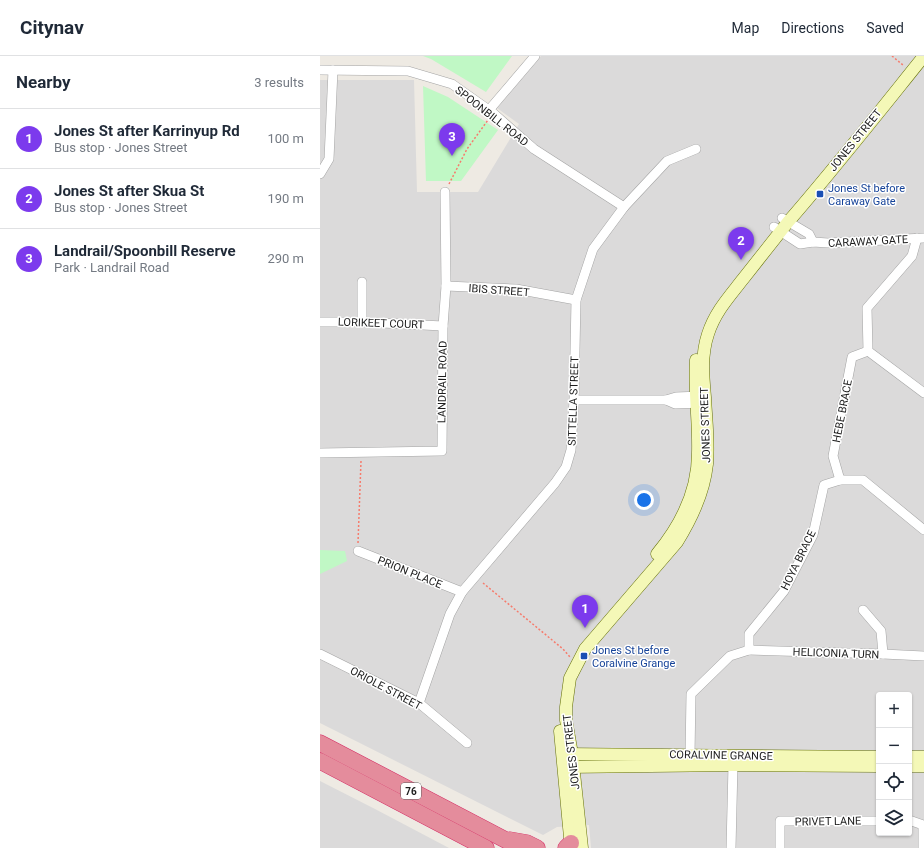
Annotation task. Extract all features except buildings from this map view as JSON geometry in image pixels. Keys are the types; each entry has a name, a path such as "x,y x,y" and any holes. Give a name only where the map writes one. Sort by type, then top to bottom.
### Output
{"highway":[{"name":"76","path":"320,743 521,848"},
{"name":"76","path":"320,762 486,848"},
{"path":"503,838 527,843 537,848"}],"street":[{"path":"491,112 535,56"},
{"name":"JONES STREET","path":"781,225 915,56"},
{"name":"JONES STREET","path":"567,754 567,691 574,668 585,649 677,542 687,527 698,500 705,475 707,446 696,359 698,345 705,321 712,307 721,294 924,56"},
{"name":"SPOONBILL ROAD","path":"320,70 408,71 452,84 491,112 534,149 624,207"},
{"path":"320,174 329,159 333,70"},
{"name":"SITTELLA STREET","path":"419,703 450,614 462,592 476,578 555,483 566,467 571,450 574,400 576,300 593,249 624,207 667,161 696,149"},
{"name":"LANDRAIL ROAD","path":"320,453 442,451 443,326 446,286 445,192"},
{"name":"CARAWAY GATE","path":"781,225 809,234 813,242"},
{"name":"CARAWAY GATE","path":"781,225 800,244 813,242 828,243 920,238"},
{"path":"920,238 912,256 867,308 868,351 924,393"},
{"path":"362,282 362,322"},
{"name":"IBIS STREET","path":"446,286 516,288 576,300"},
{"name":"LORIKEET COURT","path":"320,322 362,322 443,326"},
{"name":"HEBE BRACE","path":"840,480 833,456 852,357 868,351"},
{"path":"574,400 666,400 675,404 700,400"},
{"name":"JONES STREET","path":"573,847 569,767 558,720 558,706 563,678 571,658 587,636 666,543 680,520 691,494 697,467 700,400"},
{"path":"840,480 862,480 924,530"},
{"name":"HOYA BRACE","path":"749,650 749,634 784,591 813,535 824,485 840,480"},
{"name":"PRION PLACE","path":"358,551 462,592"},
{"path":"863,610 881,631 883,654"},
{"path":"690,755 691,694 730,656 749,650"},
{"name":"HELICONIA TURN","path":"749,650 924,656"},
{"name":"ORIOLE STREET","path":"320,654 419,703 467,743"},
{"name":"CORALVINE GRANGE","path":"567,754 876,757"},
{"path":"912,757 924,757"},
{"path":"731,848 732,765"},
{"name":"CORALVINE GRANGE","path":"569,767 732,765 876,766"},
{"path":"912,766 924,766"},
{"name":"PRIVET LANE","path":"780,848 780,821 876,820"},
{"path":"912,821 923,825 923,848"}],"path":[{"path":"892,56 906,67"},
{"path":"445,192 467,149 491,112"},
{"path":"358,551 361,453"},
{"path":"476,578 563,649 571,658"}],"shaded area":[{"path":"541,56 924,56 924,848 591,848 589,825 557,827 543,835 320,723 320,80 414,80 417,192 478,192 519,124 497,108"},
{"path":"320,781 375,809 449,848 320,848"}],"green space":[{"path":"423,56 512,56 486,92 431,59"},
{"path":"423,86 448,97 498,130 461,181 426,181"},
{"path":"320,550 345,551 347,561 320,574"}],"place":[{"name":"Landrail/Spoonbill Reserve","path":"452,156"},
{"name":"Jones St before Caraway Gate","path":"820,194"},
{"name":"Jones St after Skua St","path":"741,260"},
{"name":"Jones St after Karrinyup Rd","path":"585,628"},
{"name":"Jones St before Coralvine Grange","path":"584,656"}]}
